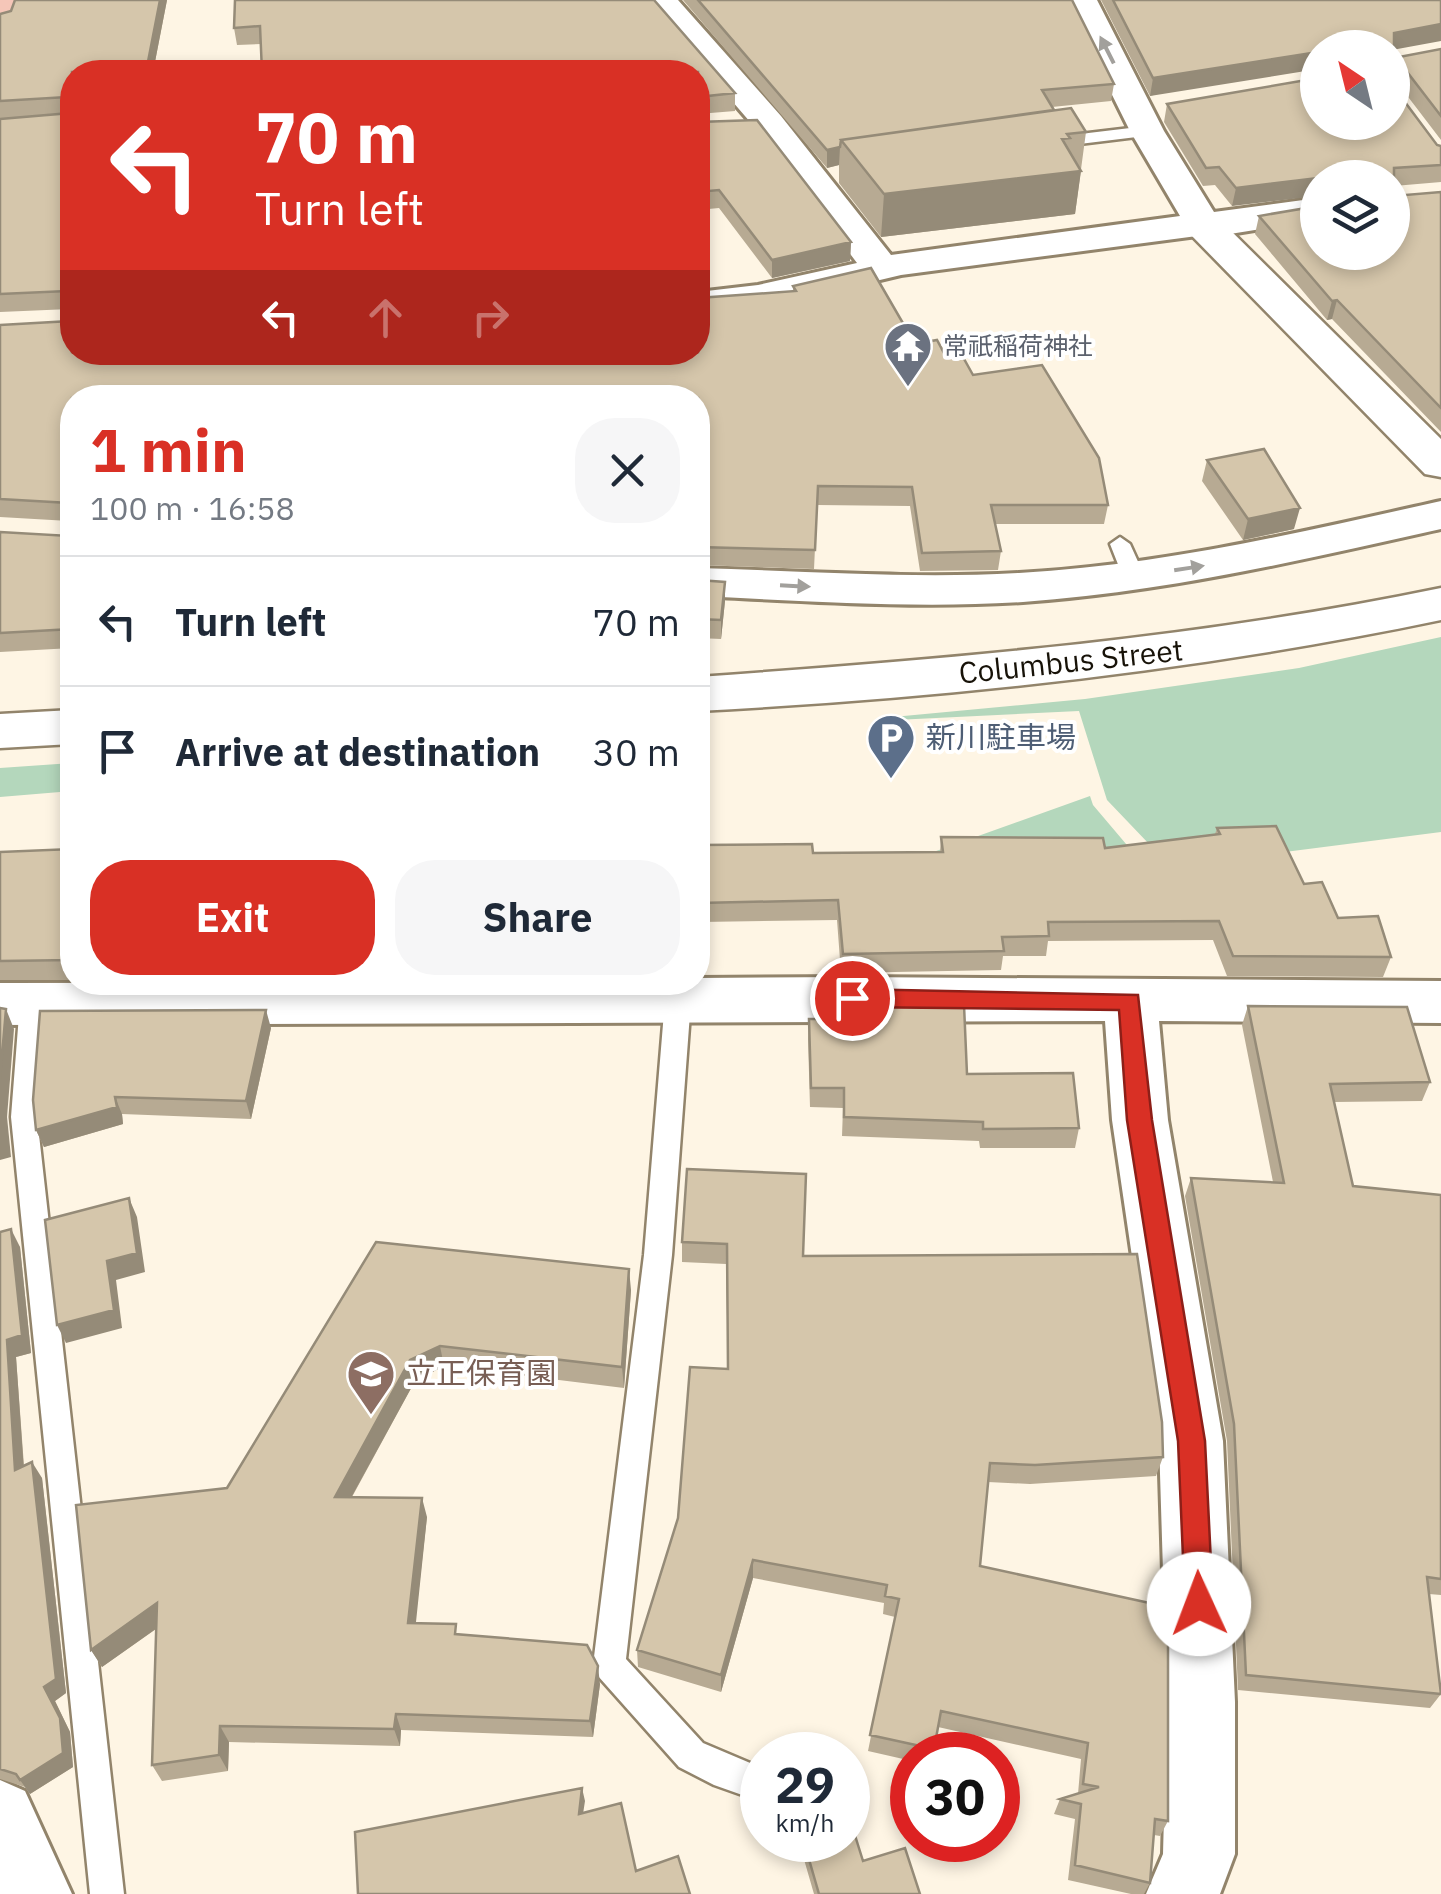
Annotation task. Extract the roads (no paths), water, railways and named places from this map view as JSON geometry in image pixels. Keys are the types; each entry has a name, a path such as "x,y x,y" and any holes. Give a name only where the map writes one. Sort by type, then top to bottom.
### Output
{"street":[{"path":"661,0 705,60"},
{"path":"1081,0 1152,117 1205,227 1441,464"},
{"path":"710,67 752,125 822,177 881,268"},
{"path":"710,302 758,297 881,268 1300,213"},
{"path":"710,582 963,590 1127,560 1323,542 1441,515"},
{"name":"Columbus Street","path":"710,693 1110,660 1228,645 1441,604"},
{"path":"0,731 60,728"},
{"path":"1130,1001 1140,1120 1191,1441 1201,1684 1199,1854 1183,1894"},
{"path":"16,1003 1441,1002"},
{"path":"0,1816 35,1894"}],"lane":[{"path":"1036,144 1152,117"},
{"path":"678,1000 658,1255 609,1665 691,1755 740,1778"},
{"path":"16,1003 24,1117 108,1877 106,1894"}],"place":[{"name":"常祇稲荷神社","path":"908,388"},
{"name":"新川駐車場","path":"891,780"},
{"name":"立正保育園","path":"371,1416"}]}
